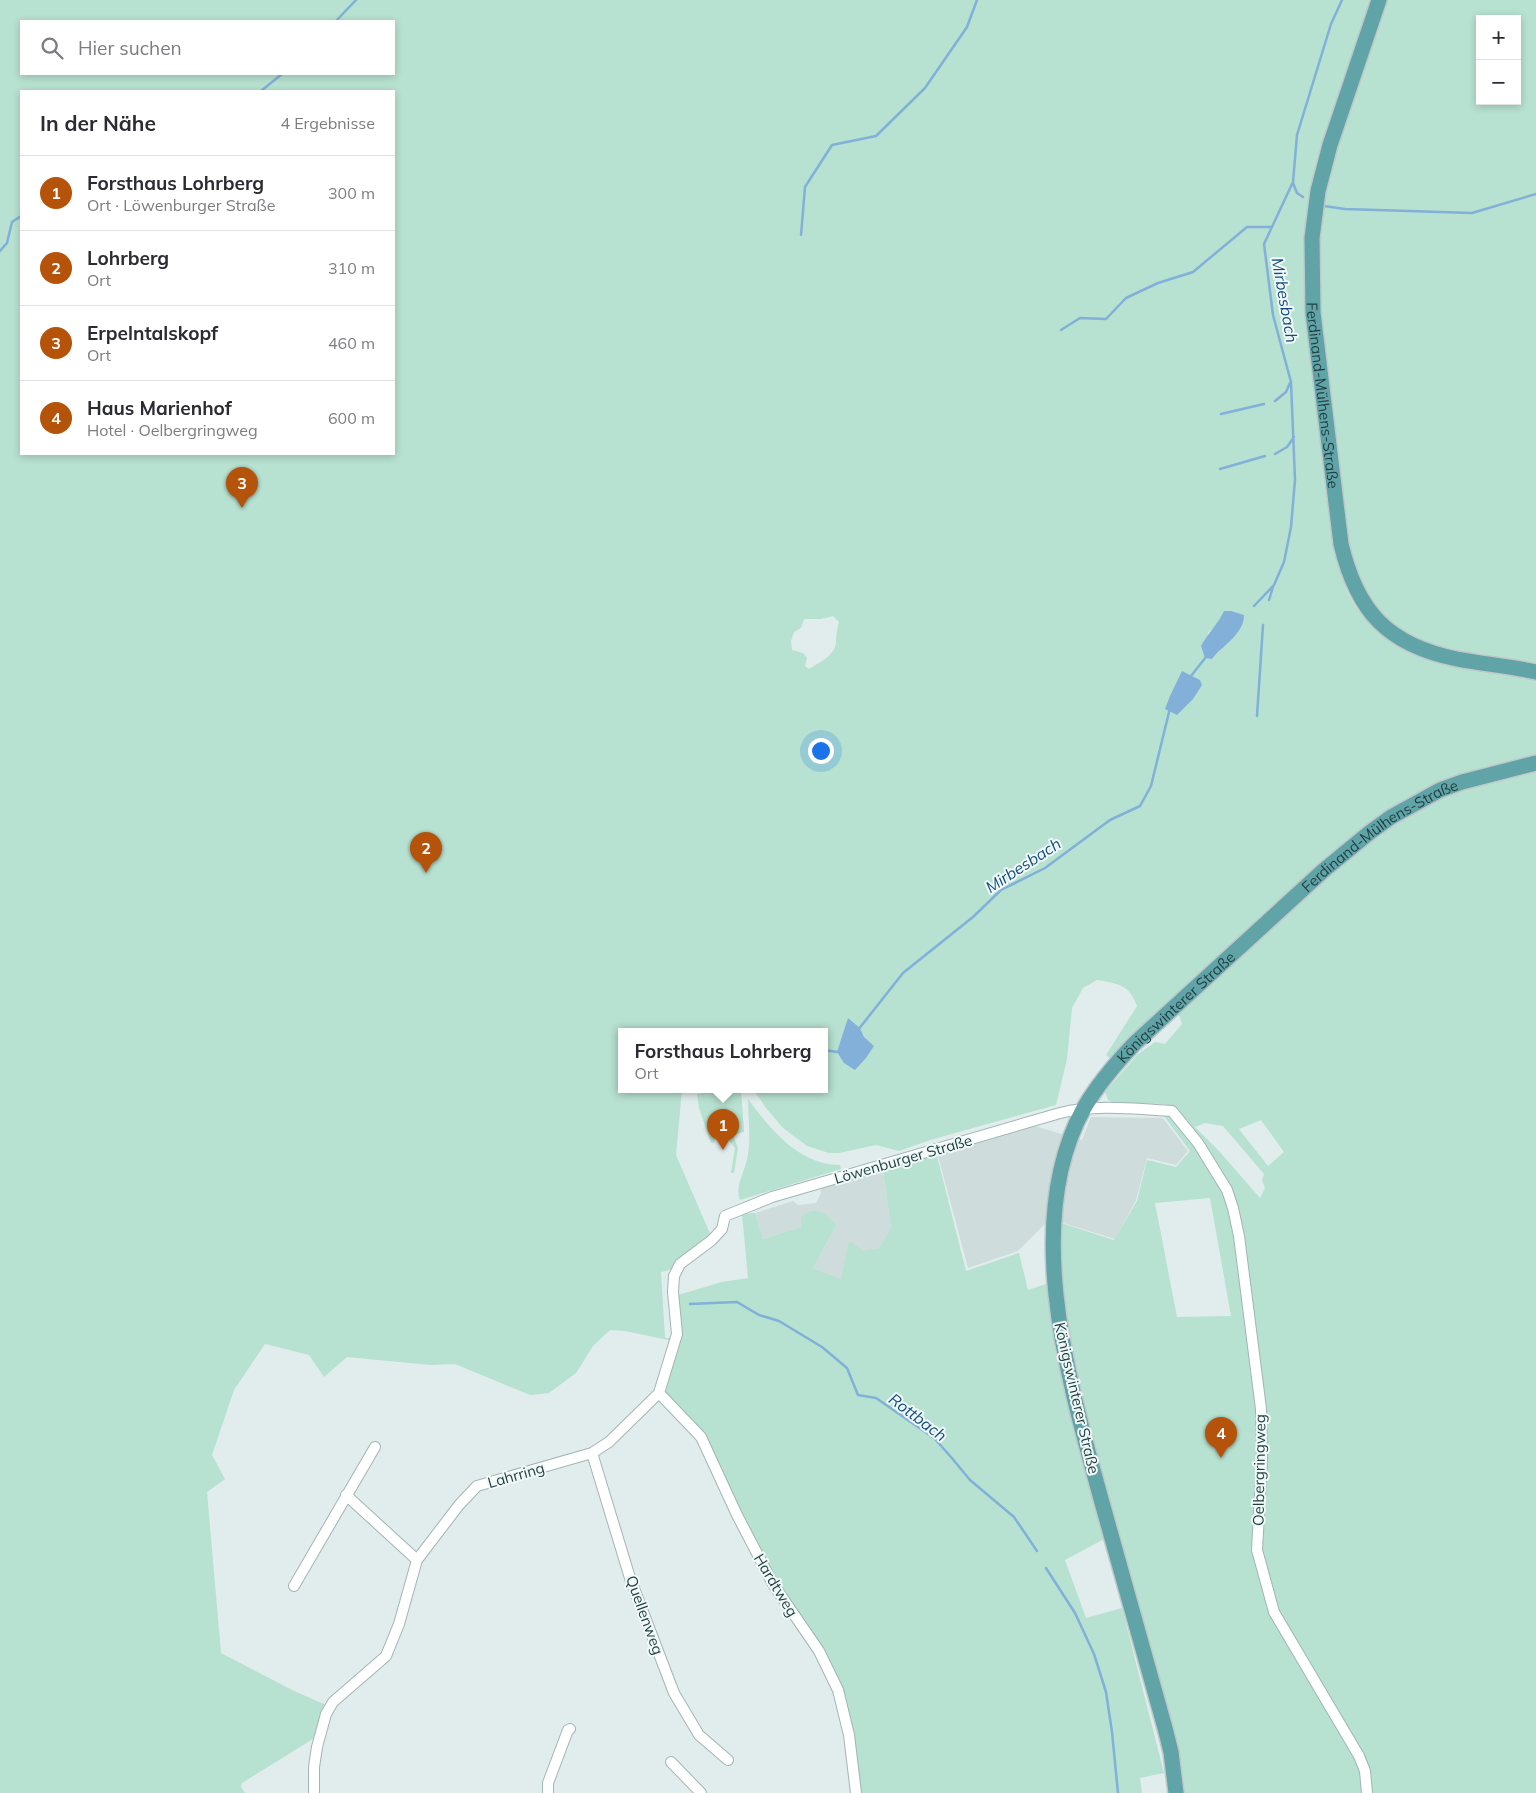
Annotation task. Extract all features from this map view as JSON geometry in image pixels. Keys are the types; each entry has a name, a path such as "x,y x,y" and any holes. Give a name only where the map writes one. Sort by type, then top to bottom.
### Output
{"main road":[{"name":"Ferdinand-Mülhens-Straße","path":"1379,0 1349,85 1328,153 1318,191 1312,238 1314,313 1341,544 1345,563 1360,599 1375,618 1396,636 1439,655 1536,672"},
{"name":"Ferdinand-Mülhens-Straße","path":"1244,943 1330,865 1391,817 1432,794 1462,782 1536,763"},
{"name":"Königswinterer Straße","path":"1176,1793 1171,1752 1165,1728 1087,1450 1066,1362 1055,1283 1054,1250 1057,1194 1066,1152 1084,1109 1109,1072 1135,1043 1244,943"}],"street":[{"name":"Löwenburger Straße","path":"659,1394 676,1334 673,1292 674,1276 680,1264 712,1240 722,1229 725,1216 772,1197 1060,1114 1084,1109 1103,1108 1172,1110"},
{"name":"Oelbergringweg","path":"1172,1110 1198,1143 1227,1190 1239,1236 1261,1409 1262,1459 1257,1550 1274,1612 1359,1756 1365,1771 1367,1793"},
{"name":"Lahrring","path":"314,1793 314,1767 317,1747 326,1714 333,1702 386,1656 399,1624 417,1560 460,1505 477,1486 592,1452 609,1442 659,1394"},
{"name":"Hardtweg","path":"659,1394 701,1437 737,1515 772,1584 819,1651 838,1690 849,1735 856,1793"},
{"path":"294,1586 375,1447"},
{"name":"Quellenweg","path":"592,1452 630,1578 674,1693 699,1735 728,1760"},
{"path":"346,1495 417,1560"},
{"path":"548,1793 548,1783 570,1728"},
{"path":"671,1762 701,1793"}],"shaded area":[{"path":"1091,1117 1163,1118 1188,1151 1176,1165 1147,1158 1136,1200 1115,1239 1050,1219 1018,1251 968,1268 937,1152 1035,1126 1082,1140"},
{"path":"883,1170 891,1228 879,1248 864,1252 850,1242 841,1279 813,1268 836,1226 801,1227 763,1239 755,1213 793,1201 798,1205 816,1203 821,1193 820,1187"}],"green space":[{"path":"0,0 1371,0 1317,168 1311,349 1338,561 1346,587 1354,604 1376,629 1393,642 1412,652 1536,679 1536,757 1421,794 1160,1012 1139,1027 1111,1059 1106,1055 1137,1006 1127,989 1111,982 1097,980 1083,988 1072,1008 1067,1059 1056,1105 930,1140 899,1151 876,1145 839,1153 829,1153 807,1146 783,1128 756,1093 828,1093 828,1028 618,1028 618,1093 682,1093 676,1155 711,1236 681,1263 661,1272 665,1338 673,1338 673,1341 625,1331 610,1330 593,1346 576,1373 549,1393 530,1395 455,1364 431,1365 347,1357 324,1377 309,1355 265,1344 234,1390 212,1455 225,1479 207,1492 221,1653 294,1691 326,1705 313,1739 242,1783 241,1787 245,1793 0,1793","holes":["833,616 839,622 835,647 830,655 809,669 805,666 807,658 803,653 792,650 791,641 794,632 801,628 804,619 821,619","1217,624 1230,640 1212,659 1208,633","848,1018 860,1028 864,1037 838,1052"]},
{"path":"1386,0 1536,0 1536,666 1460,654 1418,641 1404,634 1377,610 1367,595 1349,555 1321,325 1318,275 1320,227 1330,168"},
{"path":"1536,770 1536,1793 1181,1793 1067,1354 1056,1283 1061,1223 1114,1240 1137,1201 1147,1160 1176,1167 1190,1151 1164,1116 1166,1104 1114,1103 1108,1100 1105,1092 1137,1055 1155,1042 1165,1044 1182,1024 1177,1009 1377,833 1417,808 1449,793","holes":["1261,1120 1284,1152 1268,1166 1239,1129","1205,1123 1223,1126 1264,1174 1262,1180 1265,1188 1260,1198 1195,1127","1210,1198 1231,1316 1177,1317 1155,1203"]},
{"path":"741,1093 744,1132 733,1135 738,1148 734,1173 731,1173 735,1148 726,1137 715,1136 714,1143 711,1143 699,1108 697,1094"},
{"path":"748,1099 766,1122 787,1143 811,1159 840,1165 841,1169 740,1200 738,1190 749,1148"},
{"path":"936,1152 966,1271 1019,1253 1028,1290 1046,1284 1056,1355 1104,1539 1065,1560 1086,1618 1122,1608 1164,1773 1140,1778 1142,1793 855,1793 848,1733 817,1653 735,1517 700,1439 659,1397 681,1333 678,1295 722,1282 748,1278 742,1214 755,1213 763,1239 801,1227 801,1217 806,1213 816,1211 825,1214 836,1226 813,1268 841,1279 849,1241 864,1251 879,1248 891,1228 883,1170"}],"water":[{"path":"1224,611 1244,615 1241,628 1212,659 1205,658 1201,646"},
{"path":"1182,671 1200,680 1202,685 1193,699 1177,715 1165,709"},
{"path":"848,1018 860,1028 864,1037 874,1046 855,1070 844,1063 837,1052"}],"waterway":[{"path":"337,20 356,0"},
{"path":"801,235 805,187 832,145 876,136 925,88 967,27 977,0"},
{"name":"Mirbesbach","path":"1254,606 1274,585 1284,562 1291,527 1295,480 1291,382 1273,315 1264,244 1293,182 1297,135 1331,24 1342,0"},
{"path":"262,90 281,75"},
{"path":"1293,183 1297,193 1303,197"},
{"path":"1324,206 1345,209 1472,213 1536,194"},
{"path":"0,251 7,243 12,222 20,217"},
{"path":"1061,330 1080,318 1106,319 1126,298 1158,283 1193,272 1247,227 1272,227"},
{"path":"1275,401 1286,392 1290,383"},
{"path":"1221,414 1264,404"},
{"path":"1275,454 1287,447 1294,437"},
{"path":"1220,469 1265,456"},
{"name":"Mirbesbach","path":"1269,600 1273,587"},
{"path":"1257,716 1263,625"},
{"name":"Mirbesbach","path":"1191,676 1206,657"},
{"name":"Mirbesbach","path":"858,1030 903,973 973,917 1001,890 1045,868 1110,820 1140,806 1151,786 1170,708"},
{"name":"Mirbesbach","path":"828,1051 839,1051"},
{"name":"Rottbach","path":"690,1304 737,1302 759,1315 779,1321 822,1347 847,1368 858,1395 876,1398 934,1438 970,1480 1014,1517 1037,1551"},
{"name":"Rottbach","path":"1046,1568 1075,1613 1094,1654 1106,1692 1118,1793"}],"place":[{"name":"Erpelntalskopf","path":"242,508"},
{"name":"Lohrberg","path":"426,873"},
{"name":"Forsthaus Lohrberg","path":"723,1150"},
{"name":"Haus Marienhof","path":"1221,1458"}]}
